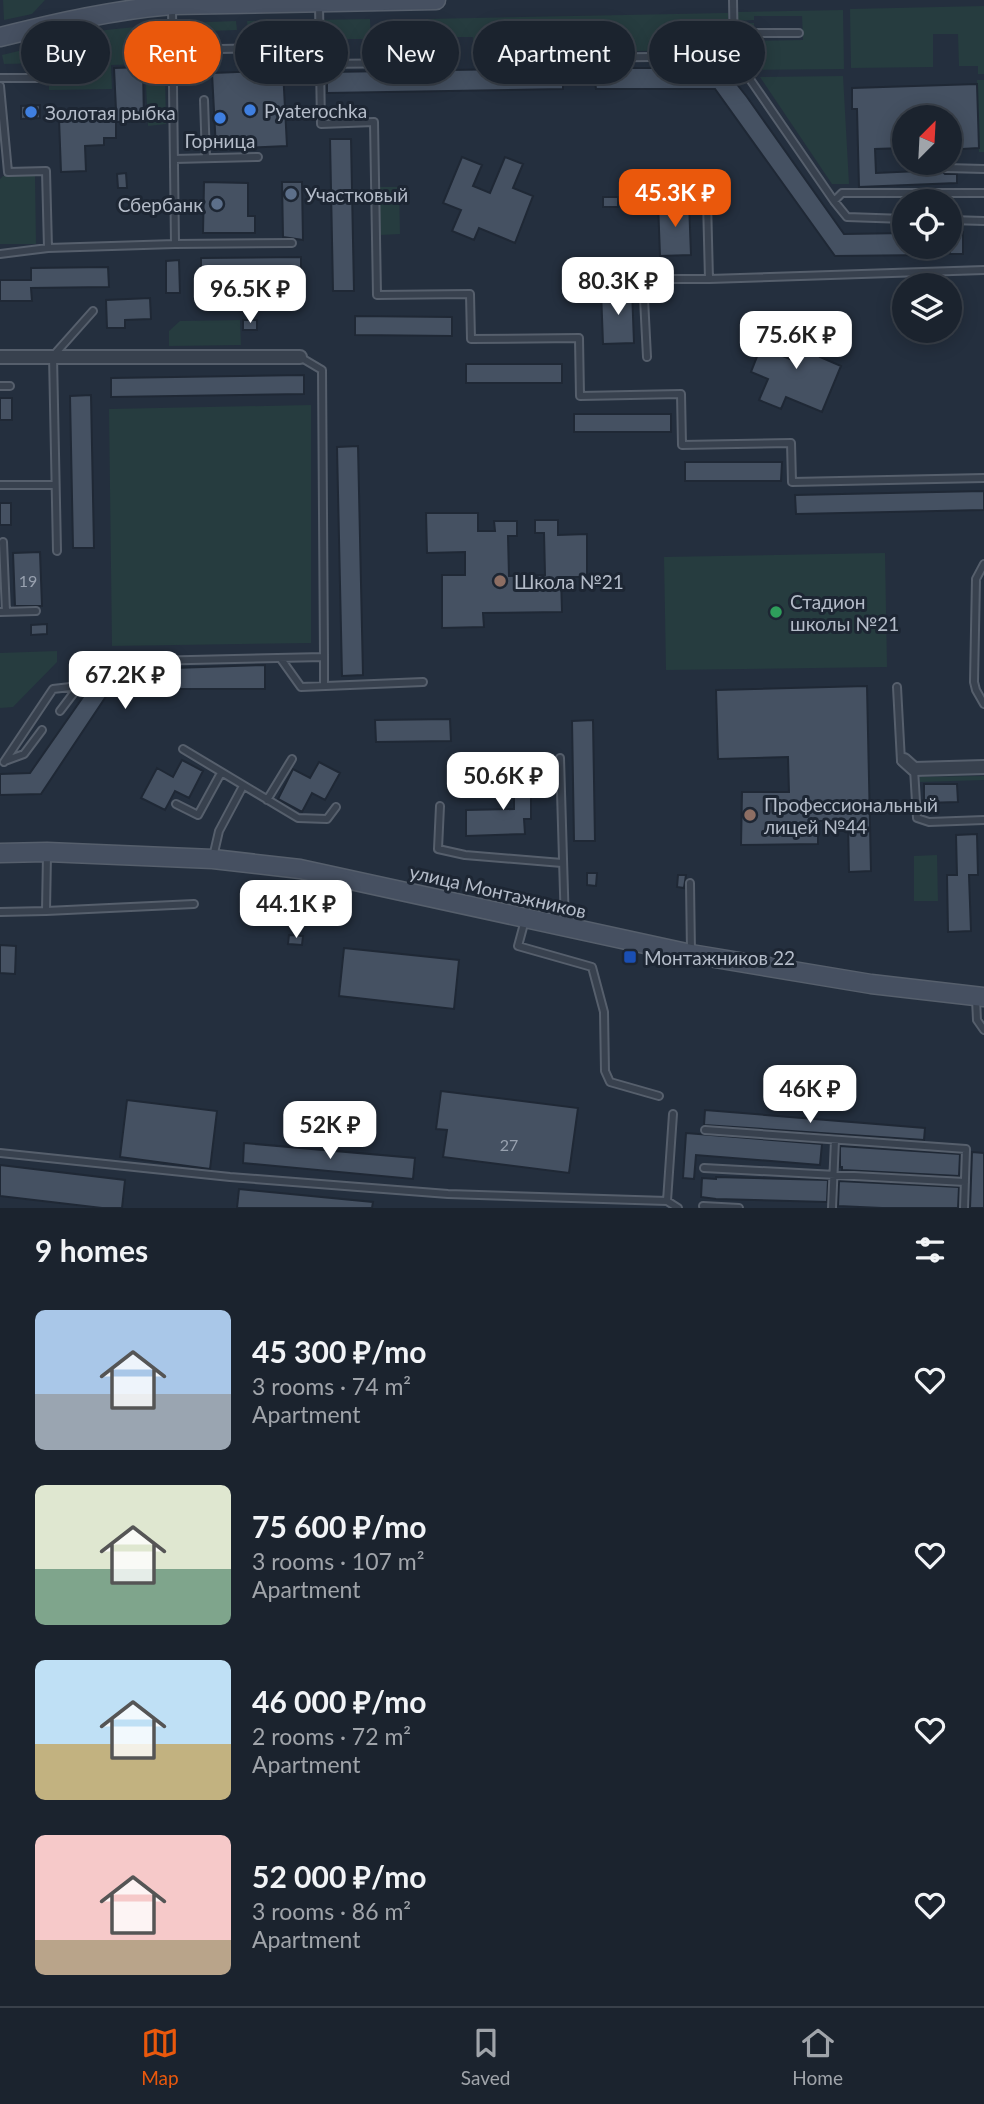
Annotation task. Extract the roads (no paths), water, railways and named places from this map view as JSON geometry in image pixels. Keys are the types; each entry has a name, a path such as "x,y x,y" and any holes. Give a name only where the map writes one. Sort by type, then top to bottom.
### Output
{"street":[{"path":"0,37 97,15 172,5 436,0"},
{"path":"0,357 300,357"},
{"path":"909,765 984,767"},
{"name":"улица Монтажников","path":"0,853 47,852 212,859 300,869 691,954 871,984 980,997"}],"lane":[{"path":"733,0 733,21"},
{"path":"319,3 319,21"},
{"path":"172,5 172,21"},
{"path":"765,33 799,33"},
{"path":"0,78 21,78"},
{"path":"173,84 175,244"},
{"path":"320,84 321,124 374,122 377,295 470,294 471,340 579,338 580,396 681,394 682,445 791,443 792,482 984,478"},
{"path":"753,84 846,217 892,219"},
{"path":"0,86 8,172"},
{"path":"204,100 206,158"},
{"path":"174,159 258,157"},
{"path":"962,168 984,169"},
{"path":"0,177 8,172 46,171 48,248"},
{"path":"834,201 842,193 984,193"},
{"path":"707,201 709,279"},
{"path":"962,220 984,221"},
{"path":"0,254 48,248 292,243"},
{"path":"647,357 643,279 984,270"},
{"path":"57,551 53,356 93,311"},
{"path":"300,357 322,370 324,686"},
{"path":"0,386 10,386"},
{"path":"0,485 55,485"},
{"path":"3,542 3,612 36,611"},
{"path":"984,564 976,579 975,682 976,690 984,704"},
{"path":"60,711 79,686 104,662 324,657"},
{"path":"281,659 301,687 423,682"},
{"path":"2,762 53,689 79,686"},
{"path":"897,687 899,761 909,765 917,818 929,822 984,820"},
{"path":"2,762 24,754 42,730"},
{"path":"183,749 298,818 327,819 337,807"},
{"path":"560,758 566,928"},
{"path":"267,800 292,759"},
{"path":"176,804 198,815 221,773"},
{"path":"212,859 219,831 243,786"},
{"path":"440,806 438,849 465,856 562,863"},
{"path":"46,911 47,852"},
{"path":"690,883 691,954"},
{"path":"0,912 194,904"},
{"path":"525,918 518,946 592,967 604,1012 605,1071 610,1082 659,1096"},
{"path":"980,997 976,1020 984,1030"},
{"path":"667,1201 673,1114"},
{"path":"705,1130 966,1149 964,1208"},
{"path":"832,1208 835,1140"},
{"path":"0,1153 230,1177 448,1194 667,1201 678,1208"},
{"path":"704,1168 965,1182"},
{"path":"703,1206 739,1208"}],"place":[{"name":"Pyaterochka","path":"250,110"},
{"name":"Золотая рыбка","path":"31,112"},
{"name":"Горница","path":"220,118"},
{"name":"Участковый","path":"291,194"},
{"name":"Сбербанк","path":"217,204"},
{"name":"Школа №21","path":"500,581"},
{"name":"Стадион школы №21","path":"776,612"},
{"name":"Профессиональный лицей №44","path":"750,815"},
{"name":"Монтажников 22","path":"630,957"}]}
